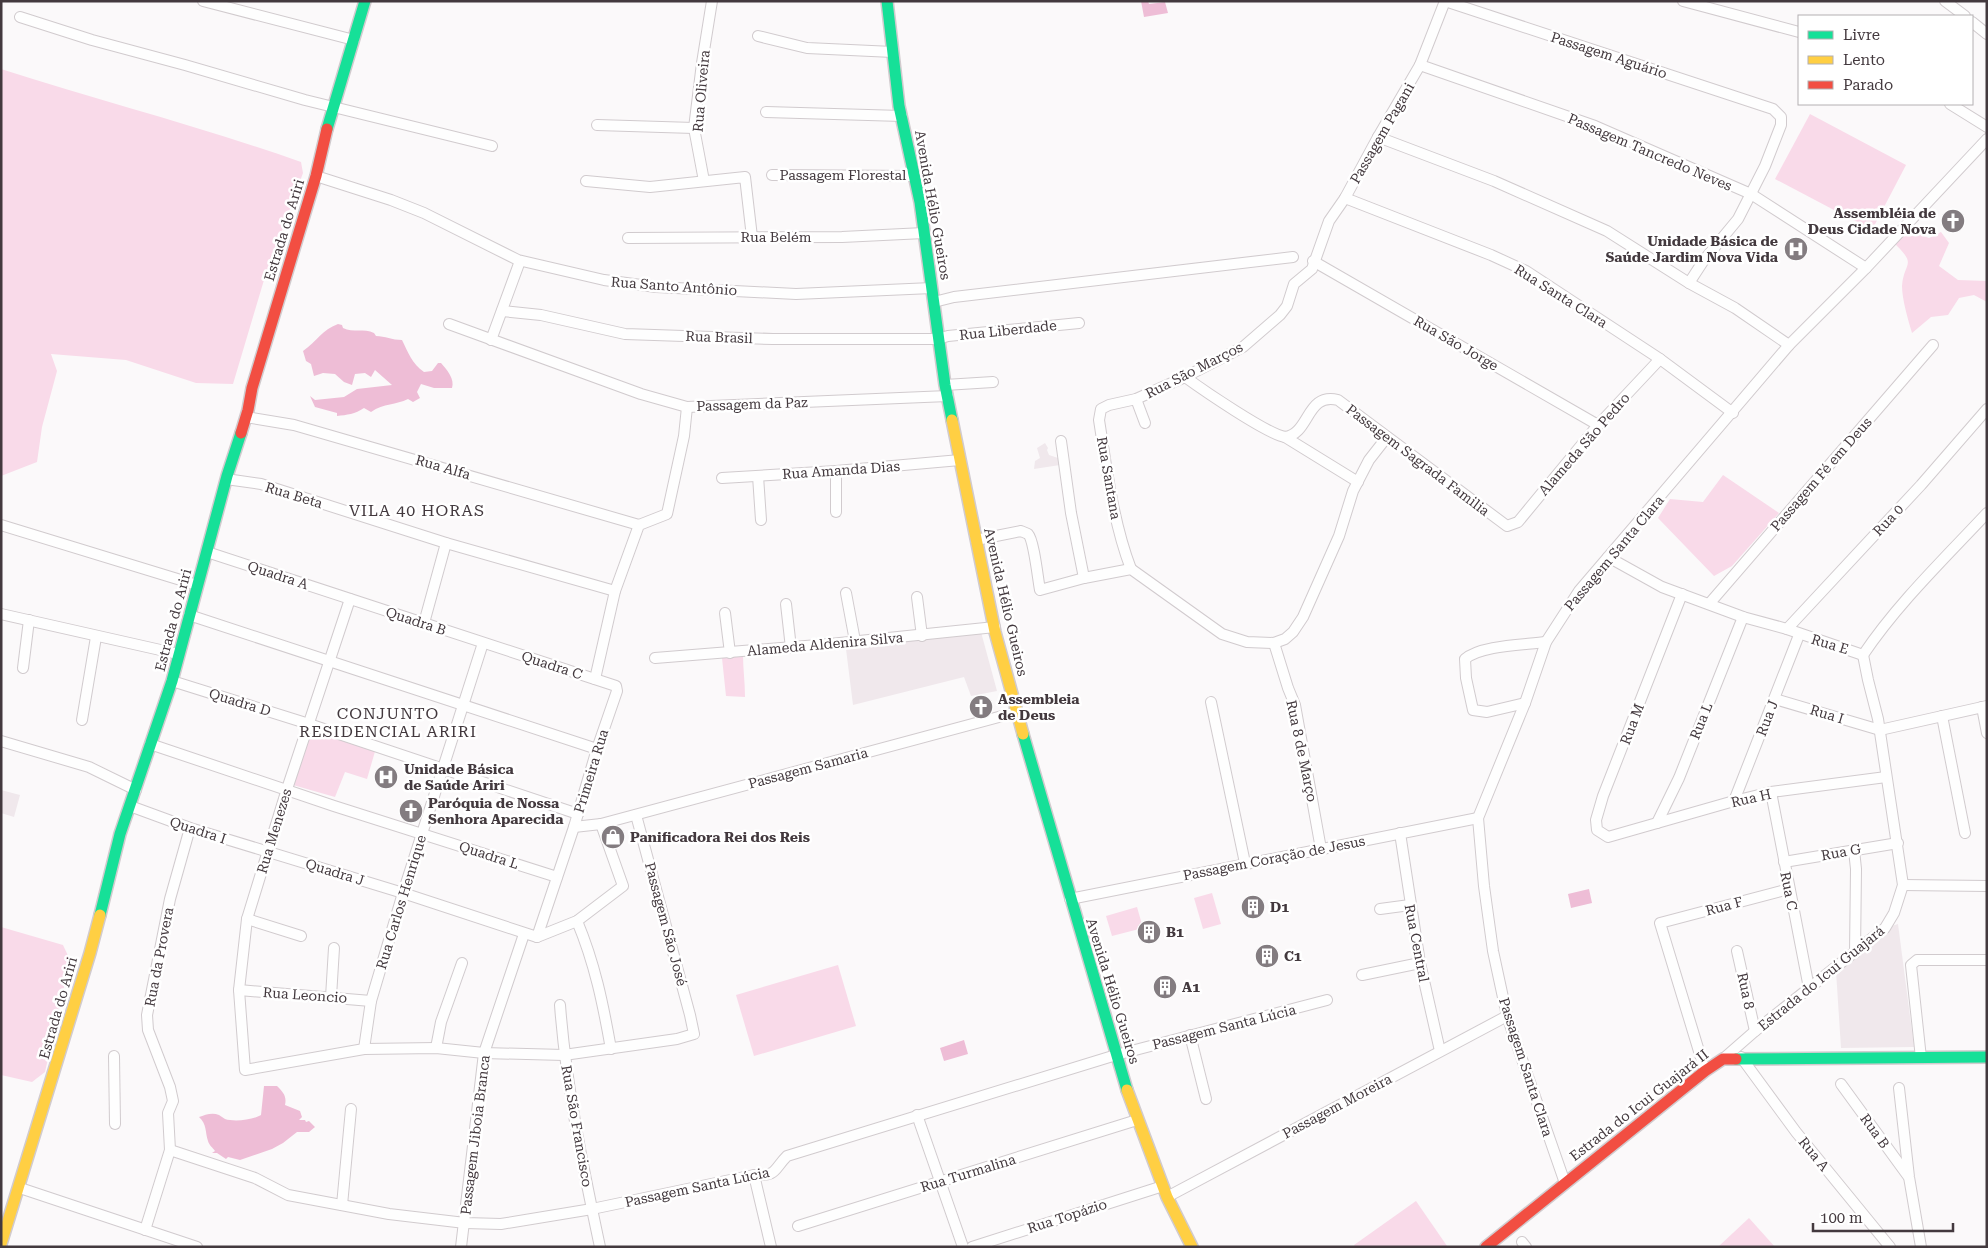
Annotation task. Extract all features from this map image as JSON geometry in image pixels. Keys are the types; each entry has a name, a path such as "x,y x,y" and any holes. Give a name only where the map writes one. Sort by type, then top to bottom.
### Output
{"main road":[{"name":"Estrada do Ariri","path":"1,1244 20,1188 90,953 120,834 172,681 226,480 246,416 252,388 316,176 333,107 365,1"},
{"name":"Avenida Hélio Gueiros","path":"887,1 902,116 924,234 947,391 994,627 1116,1055 1137,1120 1165,1191 1192,1247"},
{"name":"Estrada do Icui Guajará II","path":"1486,1247 1705,1071 1723,1059 1987,1057"}],"street":[{"path":"203,1 354,40"},
{"name":"Rua Oliveira","path":"704,181 694,128 712,1"},
{"name":"Passagem Pagani","path":"1313,262 1328,221 1345,198 1420,65 1445,1"},
{"name":"Passagem Aguário","path":"1445,1 1773,109 1781,117 1781,125 1765,166 1751,194"},
{"path":"1683,1 1798,32"},
{"path":"1945,1 1964,15"},
{"path":"20,17 92,40 333,107 492,146"},
{"path":"1973,23 1987,34"},
{"path":"758,36 807,48 893,52"},
{"name":"Passagem Tancredo Neves","path":"1420,65 1595,126 1751,194 1866,268"},
{"path":"1952,105 1987,127"},
{"path":"766,112 902,116"},
{"path":"597,125 694,128"},
{"path":"1378,137 1494,181 1607,232 1689,283 1735,308 1789,345"},
{"name":"Passagem Santa Clara","path":"1565,1184 1506,1016 1493,951 1484,886 1478,818 1525,703 1546,642 1579,591 1733,413 1789,345 1866,268 1987,139"},
{"name":"Passagem Florestal","path":"772,175 914,176"},
{"name":"Rua Santo Antônio","path":"316,176 391,200 424,213 520,261 604,280 656,287 796,294 932,288"},
{"path":"586,181 650,187 745,177 752,238"},
{"path":"1689,283 1704,260 1738,219 1751,194"},
{"name":"Rua Santa Clara","path":"1345,198 1491,255 1526,271 1660,359 1733,413"},
{"name":"Rua Belém","path":"628,238 842,237 924,234"},
{"path":"934,302 973,295 1293,257"},
{"path":"491,340 520,261"},
{"name":"Rua São Marços","path":"1123,402 1136,399 1185,377 1243,347 1270,326 1287,306 1294,284 1312,269 1313,262"},
{"name":"Rua São Jorge","path":"1313,262 1598,425"},
{"name":"Rua Brasil","path":"502,310 541,315 625,334 773,339 938,338"},
{"name":"Rua Liberdade","path":"938,338 1079,323"},
{"name":"Passagem da Paz","path":"450,324 641,394 687,406 947,391 993,382"},
{"name":"Passagem Fé em Deus","path":"1709,604 1933,344"},
{"name":"Alameda São Pedro","path":"1507,526 1518,522 1598,425 1660,359"},
{"path":"1185,377 1275,434 1285,437 1358,482"},
{"name":"Passagem Sagrada Familia","path":"1285,437 1296,432 1313,408 1320,402 1330,398 1338,400 1507,526"},
{"path":"1136,399 1145,423"},
{"name":"Rua Santana","path":"1123,402 1103,406 1099,416 1120,541 1131,569"},
{"path":"595,679 616,591 638,525 667,514 684,436 687,406"},
{"name":"Rua 0","path":"1788,630 1921,486 1987,409"},
{"name":"Rua Alfa","path":"246,416 294,425 638,525"},
{"path":"976,540 1020,531 1027,533 1030,537 1040,590 1084,578 1131,569 1222,634 1247,642 1274,643 1293,632 1303,616 1340,536 1350,500 1358,482 1369,460 1387,437"},
{"path":"1061,441 1071,514 1084,578"},
{"name":"Rua Amanda Dias","path":"722,478 836,471 960,460"},
{"path":"836,471 836,512"},
{"path":"758,476 761,520"},
{"name":"Rua Beta","path":"226,480 261,484 446,543 616,591"},
{"path":"1864,655 1875,637 1919,586 1987,513"},
{"path":"1,525 197,585"},
{"path":"424,623 446,543"},
{"name":"Quadra A","path":"207,552 350,599"},
{"name":"Rua E","path":"1608,557 1662,586 1682,594 1743,617 1864,655 1880,730 1903,886"},
{"path":"846,593 855,641"},
{"name":"Rua M","path":"1620,834 1608,837 1600,834 1597,830 1596,820 1682,594"},
{"path":"917,597 922,636"},
{"name":"Quadra B","path":"350,599 483,643"},
{"name":"Rua Menezes","path":"350,599 246,919 239,990 245,1070 364,1049"},
{"path":"786,604 791,648"},
{"path":"725,612 730,653"},
{"path":"1,614 178,654"},
{"path":"190,615 597,749"},
{"name":"Rua L","path":"1657,823 1678,778 1743,617"},
{"path":"23,668 30,620"},
{"name":"Alameda Aldenira Silva","path":"656,658 922,636 994,627"},
{"name":"Rua J","path":"1734,801 1799,635"},
{"path":"82,720 96,637"},
{"path":"1525,703 1488,712 1474,710 1466,678 1465,659 1471,654 1488,650 1546,642"},
{"name":"Quadra C","path":"483,643 616,686 617,692"},
{"name":"Rua Carlos Henrique","path":"364,1049 372,1001 403,893 441,769 483,643"},
{"name":"Rua 8 de Março","path":"1274,643 1295,705 1321,849"},
{"name":"Quadra D","path":"172,681 309,724 578,814"},
{"name":"Primeira Rua","path":"537,937 617,692"},
{"name":"Rua I","path":"1775,699 1880,730"},
{"path":"1211,702 1245,864"},
{"path":"1880,730 1984,706 1987,733"},
{"name":"Passagem Samaria","path":"574,828 636,815 1017,712"},
{"path":"1942,716 1965,833"},
{"path":"1,741 89,767 136,790"},
{"path":"150,744 421,833"},
{"name":"Rua H","path":"1620,834 1771,792 1886,777"},
{"name":"Rua C","path":"1771,792 1809,988"},
{"name":"Quadra I","path":"130,806 190,828 268,852"},
{"name":"Passagem São José","path":"611,1050 677,1039 694,1034 636,815"},
{"name":"Passagem Coração de Jesus","path":"1070,899 1478,818"},
{"path":"403,893 537,937 577,922 622,886 600,824"},
{"name":"Rua da Provera","path":"170,1150 168,1113 173,1101 172,1094 148,1030 148,1015 168,907 190,828"},
{"name":"Quadra L","path":"421,833 557,877"},
{"name":"Rua Central","path":"1400,833 1420,964 1440,1051"},
{"name":"Rua G","path":"1784,862 1898,843"},
{"path":"1854,850 1856,869 1855,953"},
{"name":"Quadra J","path":"268,852 403,893"},
{"path":"1903,886 1987,886"},
{"name":"Estrada do Icuí Guajará","path":"1723,1059 1755,1031 1885,928 1894,913 1903,886"},
{"name":"Rua F","path":"1705,1071 1660,923 1789,889"},
{"path":"1380,909 1410,905"},
{"path":"246,919 301,936"},
{"path":"364,1049 436,1048 484,1053 564,1055 611,1050 600,990 590,953 577,922"},
{"name":"Passagem Jiboia Branca","path":"461,1247 484,1053 524,934"},
{"path":"331,997 334,948"},
{"name":"Rua 8","path":"1737,950 1755,1031"},
{"path":"1921,1058 1911,965 1917,960 1987,960"},
{"path":"436,1048 441,1022 462,963"},
{"path":"1362,974 1420,964"},
{"name":"Rua Leoncio","path":"239,990 372,1001"},
{"name":"Passagem Santa Lúcia","path":"170,1150 248,1176 288,1195 388,1214 465,1223 501,1224 592,1209 754,1175 774,1173 787,1156 917,1115 1116,1055 1327,1000"},
{"name":"Rua São Francisco","path":"560,1005 564,1055 600,1247"},
{"name":"Passagem Moreira","path":"1165,1191 1506,1016"},
{"path":"1190,1035 1206,1099"},
{"name":"Rua A","path":"1739,1046 1739,1054 1796,1132 1890,1247"},
{"path":"114,1056 115,1124"},
{"name":"Rua B","path":"1841,1084 1909,1177"},
{"path":"1899,1088 1918,1246"},
{"path":"342,1206 351,1108"},
{"path":"917,1115 963,1247"},
{"name":"Rua Turmalina","path":"798,1226 1137,1120"},
{"path":"145,1230 170,1150"},
{"path":"754,1175 772,1247"},
{"path":"20,1188 197,1247"},
{"name":"Rua Topázio","path":"972,1247 1165,1191"}],"shaded area":[{"path":"1141,1 1148,1 1149,4 1165,2 1168,13 1144,17"},
{"path":"1,69 226,137 301,162 303,173 264,280 233,384 196,383 126,360 51,354 57,371 42,427 37,462 1,476"},
{"path":"1810,114 1906,165 1872,230 1775,179"},
{"path":"1909,230 1929,238 1941,232 1949,243 1939,266 1958,280 1987,281 1987,302 1974,295 1959,298 1948,315 1931,317 1912,333 1902,291 1908,260 1894,243"},
{"path":"342,325 343,328 351,330 366,331 374,333 376,336 402,340 413,362 424,372 432,371 438,363 441,363 451,378 452,388 434,388 421,384 417,392 420,398 413,402 408,399 371,412 364,408 351,414 337,416 337,413 315,407 310,396 315,400 344,397 357,389 392,385 375,370 371,377 365,373 355,374 352,385 344,382 335,374 323,373 314,376 311,364 306,361 303,351 332,326"},
{"path":"1045,443 1049,455 1058,458 1060,465 1034,469 1035,461 1040,458 1037,448"},
{"path":"1723,475 1779,513 1732,566 1714,576 1658,518 1670,499 1703,502"},
{"path":"981,632 997,691 971,696 964,677 853,705 846,649"},
{"path":"743,655 745,697 726,696 722,658"},
{"path":"310,728 376,748 367,779 345,772 335,797 293,785"},
{"path":"1,790 20,795 14,817 1,813"},
{"path":"1589,889 1592,903 1571,908 1568,894"},
{"path":"1212,893 1221,924 1203,929 1194,898"},
{"path":"1137,907 1143,928 1112,936 1106,916"},
{"path":"1898,924 1914,1047 1841,1048 1836,971 1889,927"},
{"path":"1,927 63,945 70,960 45,1072 32,1082 1,1075"},
{"path":"838,965 856,1026 754,1056 736,995"},
{"path":"964,1040 968,1054 944,1061 940,1048"},
{"path":"264,1086 277,1086 284,1094 285,1105 300,1111 302,1117 299,1120 309,1121 315,1127 309,1132 297,1132 272,1149 240,1160 228,1157 226,1159 217,1153 212,1153 215,1151 209,1142 205,1125 199,1117 214,1114 229,1120 238,1120 258,1117 261,1115"},
{"path":"1416,1201 1447,1246 1355,1247 1354,1245"},
{"path":"1749,1218 1775,1247 1718,1247"}],"traffic: fast":[{"path":"327,129 365,1"},
{"path":"887,1 899,106 920,202 945,385 952,420"},
{"path":"100,915 120,834 172,681 227,476 241,433"},
{"path":"1023,734 1127,1090"},
{"path":"1736,1059 1987,1057"}],"traffic: slow":[{"path":"952,420 995,632 1023,734"},
{"path":"1,1244 100,915"},
{"path":"1127,1090 1167,1197 1192,1247"}],"traffic: jam":[{"path":"241,433 252,388 316,176 327,129"},
{"path":"1486,1247 1705,1071 1723,1059 1736,1059"}],"place":[{"name":"Assembléia de Deus Cidade Nova","path":"1953,221"},
{"name":"Unidade Básica de Saúde Jardim Nova Vida","path":"1796,249"},
{"name":"Assembleia de Deus","path":"981,707"},
{"name":"Unidade Básica de Saúde Ariri","path":"386,777"},
{"name":"Paróquia de Nossa Senhora Aparecida","path":"411,811"},
{"name":"Panificadora Rei dos Reis","path":"613,837"},
{"name":"D1","path":"1253,907"},
{"name":"B1","path":"1149,932"},
{"name":"C1","path":"1267,956"},
{"name":"A1","path":"1165,987"}],"district":[{"name":"VILA 40 HORAS","path":"417,510"},
{"name":"CONJUNTO RESIDENCIAL ARIRI","path":"388,722"}]}
